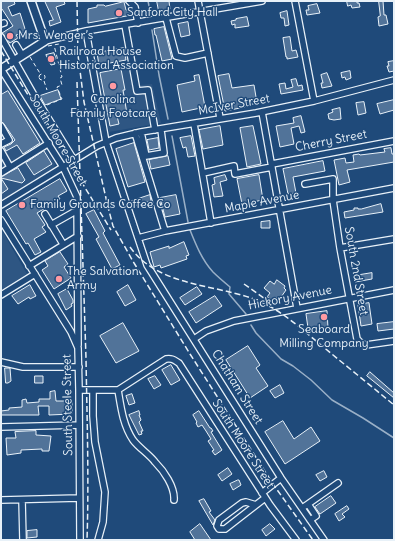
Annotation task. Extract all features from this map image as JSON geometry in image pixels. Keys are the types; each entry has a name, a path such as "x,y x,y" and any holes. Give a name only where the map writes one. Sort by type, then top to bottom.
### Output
{"main road":[{"path":"1,69 26,56 46,43 31,1"}],"street":[{"path":"129,1 135,7 138,23"},
{"path":"198,1 220,118"},
{"path":"46,43 86,31 262,1"},
{"path":"295,1 314,101"},
{"path":"166,18 176,56 185,58 208,53"},
{"path":"125,25 137,91 148,90 155,130"},
{"name":"Chatham Street","path":"86,31 106,142 147,265 281,478 324,540"},
{"path":"1,37 14,61 77,159"},
{"path":"16,45 26,56"},
{"name":"South Moore Street","path":"1,69 49,143 63,167 77,197 78,348"},
{"name":"McIver Street","path":"1,205 106,142 138,133 262,112 314,101 394,80"},
{"path":"262,112 297,308"},
{"path":"194,124 211,222"},
{"path":"1,126 10,140 1,144"},
{"path":"138,133 146,156 164,153 161,130"},
{"path":"138,133 165,231"},
{"name":"Cherry Street","path":"203,173 234,166 235,174 394,141"},
{"path":"1,173 49,143"},
{"path":"1,151 10,167"},
{"name":"South 2nd Street","path":"305,184 333,179 333,200 340,248 356,336 362,344 371,345 394,341"},
{"name":"Maple Avenue","path":"139,240 165,231 394,188"},
{"path":"51,225 74,212 77,212"},
{"path":"45,214 63,244"},
{"name":"South Steele Street","path":"1,220 71,332 78,348 80,540"},
{"path":"29,266 78,236"},
{"path":"340,248 394,239"},
{"path":"1,295 35,274"},
{"name":"Hickory Avenue","path":"194,339 206,331 234,321 394,290"},
{"name":"South Moore Street","path":"118,390 166,359 173,359 179,363 264,495 296,540"},
{"path":"1,362 23,367 78,367"},
{"path":"79,390 118,390 124,421 129,432 134,441 159,467 175,493 174,500"},
{"path":"93,391 95,442 105,492 103,522 98,540"},
{"path":"1,427 79,425"},
{"path":"256,505 246,502 242,503 219,520 217,526 219,529 225,529 256,505 281,478"},
{"path":"302,508 338,483"},
{"path":"1,500 79,498"},
{"path":"22,500 23,540"},
{"path":"308,504 316,516 310,520"}],"path":[{"path":"46,43 66,46"},
{"path":"44,106 62,99 57,88 62,85 60,78 62,76 54,45"},
{"path":"26,56 41,75 45,76 43,80"},
{"path":"41,75 39,78 43,80 47,90"}],"shaded area":[{"path":"136,66 139,85 152,84 161,123 109,132 98,73"},
{"path":"1,76 55,164 53,169 1,201"},
{"path":"1,229 27,274 1,290"}],"building":[{"path":"1,1 14,1 15,4 8,7 12,16 20,13 26,32 16,35 18,38 10,43 2,33 13,26 1,9"},
{"path":"45,1 64,1 65,4 56,7 61,22 50,26 49,21 53,20"},
{"path":"157,1 169,1 170,9 159,11"},
{"path":"347,1 357,1 360,7 352,8 351,5 348,6"},
{"path":"379,1 383,1 384,15 386,15 388,24 379,26 378,17 380,16"},
{"path":"124,2 126,10 131,9 132,15 88,23 88,9 97,7 97,5 105,6"},
{"path":"317,4 320,13 307,15 306,10 309,10 308,6"},
{"path":"287,11 289,25 285,26 284,18 281,18 280,13"},
{"path":"247,17 249,26 235,28 235,24 232,25 231,21"},
{"path":"188,22 190,35 181,37 178,24"},
{"path":"164,27 172,59 162,61 154,29"},
{"path":"290,37 292,51 296,50 298,57 287,59 283,38"},
{"path":"124,48 126,60 99,65 97,53"},
{"name":"Railroad House Historical Association","path":"54,53 56,59 53,59 55,64 51,65 46,55"},
{"path":"394,61 394,71 389,72 387,66 389,66 388,62"},
{"path":"121,69 127,114 117,116 119,124 110,126 100,73"},
{"path":"350,71 351,78 346,80 345,77 342,78 341,73"},
{"path":"327,73 332,86 322,88 321,83 323,83 321,75"},
{"path":"229,74 232,88 254,85 257,103 225,111 218,76"},
{"path":"199,75 205,107 182,112 177,85 195,81 194,76"},
{"path":"296,79 298,86 302,85 303,90 281,94 279,84 285,83 286,89 293,87 291,80"},
{"path":"58,90 61,99 45,105 40,96"},
{"path":"8,91 40,143 23,154 17,145 6,151 4,147 11,144 15,140 1,122 1,95"},
{"path":"394,100 394,110 380,114 377,104"},
{"path":"364,102 366,113 358,115 356,103"},
{"path":"340,108 341,119 329,119 328,114 333,112 332,110"},
{"path":"301,116 305,132 301,133 299,126 291,128 294,144 280,147 276,126 294,123 293,118"},
{"path":"220,126 223,145 203,149 199,130"},
{"path":"253,126 261,164 247,167 240,128"},
{"path":"191,136 195,156 188,157 186,147 183,148 180,138"},
{"path":"158,138 159,148 149,150 147,140"},
{"path":"134,143 145,182 128,187 116,149"},
{"path":"391,148 392,154 394,154 394,162 347,170 350,182 339,185 334,160 345,158 346,163 354,162 353,155 385,152 384,149"},
{"path":"44,151 52,164 34,175 26,163"},
{"path":"168,156 170,165 151,169 149,160"},
{"path":"323,161 325,171 293,177 296,193 288,194 283,169"},
{"path":"18,168 25,180 22,183 1,178"},
{"path":"225,175 227,180 220,182 223,196 214,197 212,185 215,184 214,178"},
{"path":"259,175 263,200 242,204 237,179"},
{"path":"1,178 8,189 1,194"},
{"path":"60,179 67,191 58,196 60,199 37,213 45,225 42,227 46,232 34,239 41,252 35,255 28,243 26,244 6,211"},
{"path":"150,195 151,201 134,206 132,201"},
{"path":"176,195 180,214 165,217 160,198"},
{"path":"381,204 383,212 345,218 344,212 354,210 354,208 361,209"},
{"path":"94,210 105,231 103,233 120,265 112,269 96,239 99,237 86,214"},
{"path":"270,221 270,228 261,228 261,222"},
{"path":"184,242 189,255 186,256 187,259 161,268 160,265 154,267 150,252 169,246 169,248"},
{"path":"60,252 68,264 64,267 71,278 54,289 42,270 48,266 45,261"},
{"path":"372,273 372,279 355,282 354,276"},
{"path":"277,280 285,286 284,288 286,290 279,300 276,297 273,301 267,297 270,293 264,288 270,281 274,284"},
{"path":"30,285 36,296 30,299 29,297 18,304 12,296"},
{"path":"128,285 136,300 125,306 117,292"},
{"path":"197,287 202,294 185,305 180,298"},
{"path":"67,289 73,303 71,304 72,306 66,310 58,294"},
{"path":"215,296 222,306 196,323 189,312"},
{"path":"369,303 372,324 361,326 358,305"},
{"path":"327,311 328,328 322,329 321,326 308,328 306,314"},
{"path":"394,322 394,329 378,331 377,324"},
{"path":"123,323 139,351 116,363 100,336"},
{"path":"248,346 260,365 256,368 268,386 250,398 226,360"},
{"path":"171,365 180,380 171,385 162,370"},
{"path":"5,368 10,368 11,381 8,383 6,383"},
{"path":"370,372 394,393 394,398 367,376"},
{"path":"35,376 43,376 43,383 35,383"},
{"path":"155,376 161,385 154,389 148,379"},
{"path":"280,385 284,393 275,398 270,391"},
{"path":"55,391 56,401 72,401 72,414 49,415 49,406 38,406 39,415 1,415 1,411 9,410 9,408 22,407 22,400 26,399 27,403 39,402 39,399 50,399 50,392"},
{"path":"132,394 135,403 129,405 126,396"},
{"path":"139,411 141,420 139,422 143,431 141,431 142,434 139,435 129,415"},
{"path":"199,411 213,431 211,432 222,450 215,455 212,451 214,450 208,441 211,439 202,425 198,427 193,415"},
{"path":"283,421 294,439 311,427 320,441 285,464 265,432"},
{"path":"36,431 36,435 51,436 49,451 42,451 42,449 21,450 21,453 7,455 6,438 16,438 15,432"},
{"path":"228,468 232,474 222,481 218,475"},
{"path":"324,471 327,477 320,481 316,475"},
{"path":"238,480 241,485 233,490 230,484"},
{"path":"331,496 336,503 320,514 315,507"},
{"path":"204,499 211,511 209,512 215,520 213,525 199,501"},
{"path":"347,506 349,509 342,514 345,517 339,521 335,514"},
{"path":"200,524 211,540 195,540 190,532"},
{"path":"270,524 275,529 266,536 262,530"},
{"path":"37,530 37,537 27,538 27,531"}],"waterway":[{"path":"148,1 150,11"},
{"path":"152,30 168,119"},
{"path":"172,136 188,222"},
{"path":"190,230 202,257 213,272 230,287 229,294 246,314"},
{"path":"251,325 256,333 281,359 311,380 332,400 394,438"}],"railway":[{"path":"77,1 78,55 84,102 113,226 190,354 273,484 313,540"},
{"path":"1,51 111,230"},
{"path":"77,82 86,358 88,472 87,540"},
{"path":"130,247 141,260 169,276 185,282 251,298 279,312 394,405"},
{"path":"244,284 268,301"}],"place":[{"name":"Sanford City Hall","path":"119,13"},
{"name":"Mrs. Wenger’s","path":"10,36"},
{"name":"Railroad House Historical Association","path":"51,59"},
{"name":"Carolina Family Footcare","path":"113,86"},
{"name":"Family Grounds Coffee Co","path":"22,205"},
{"name":"The Salvation Army","path":"59,279"},
{"name":"Seaboard Milling Company","path":"324,317"}]}
